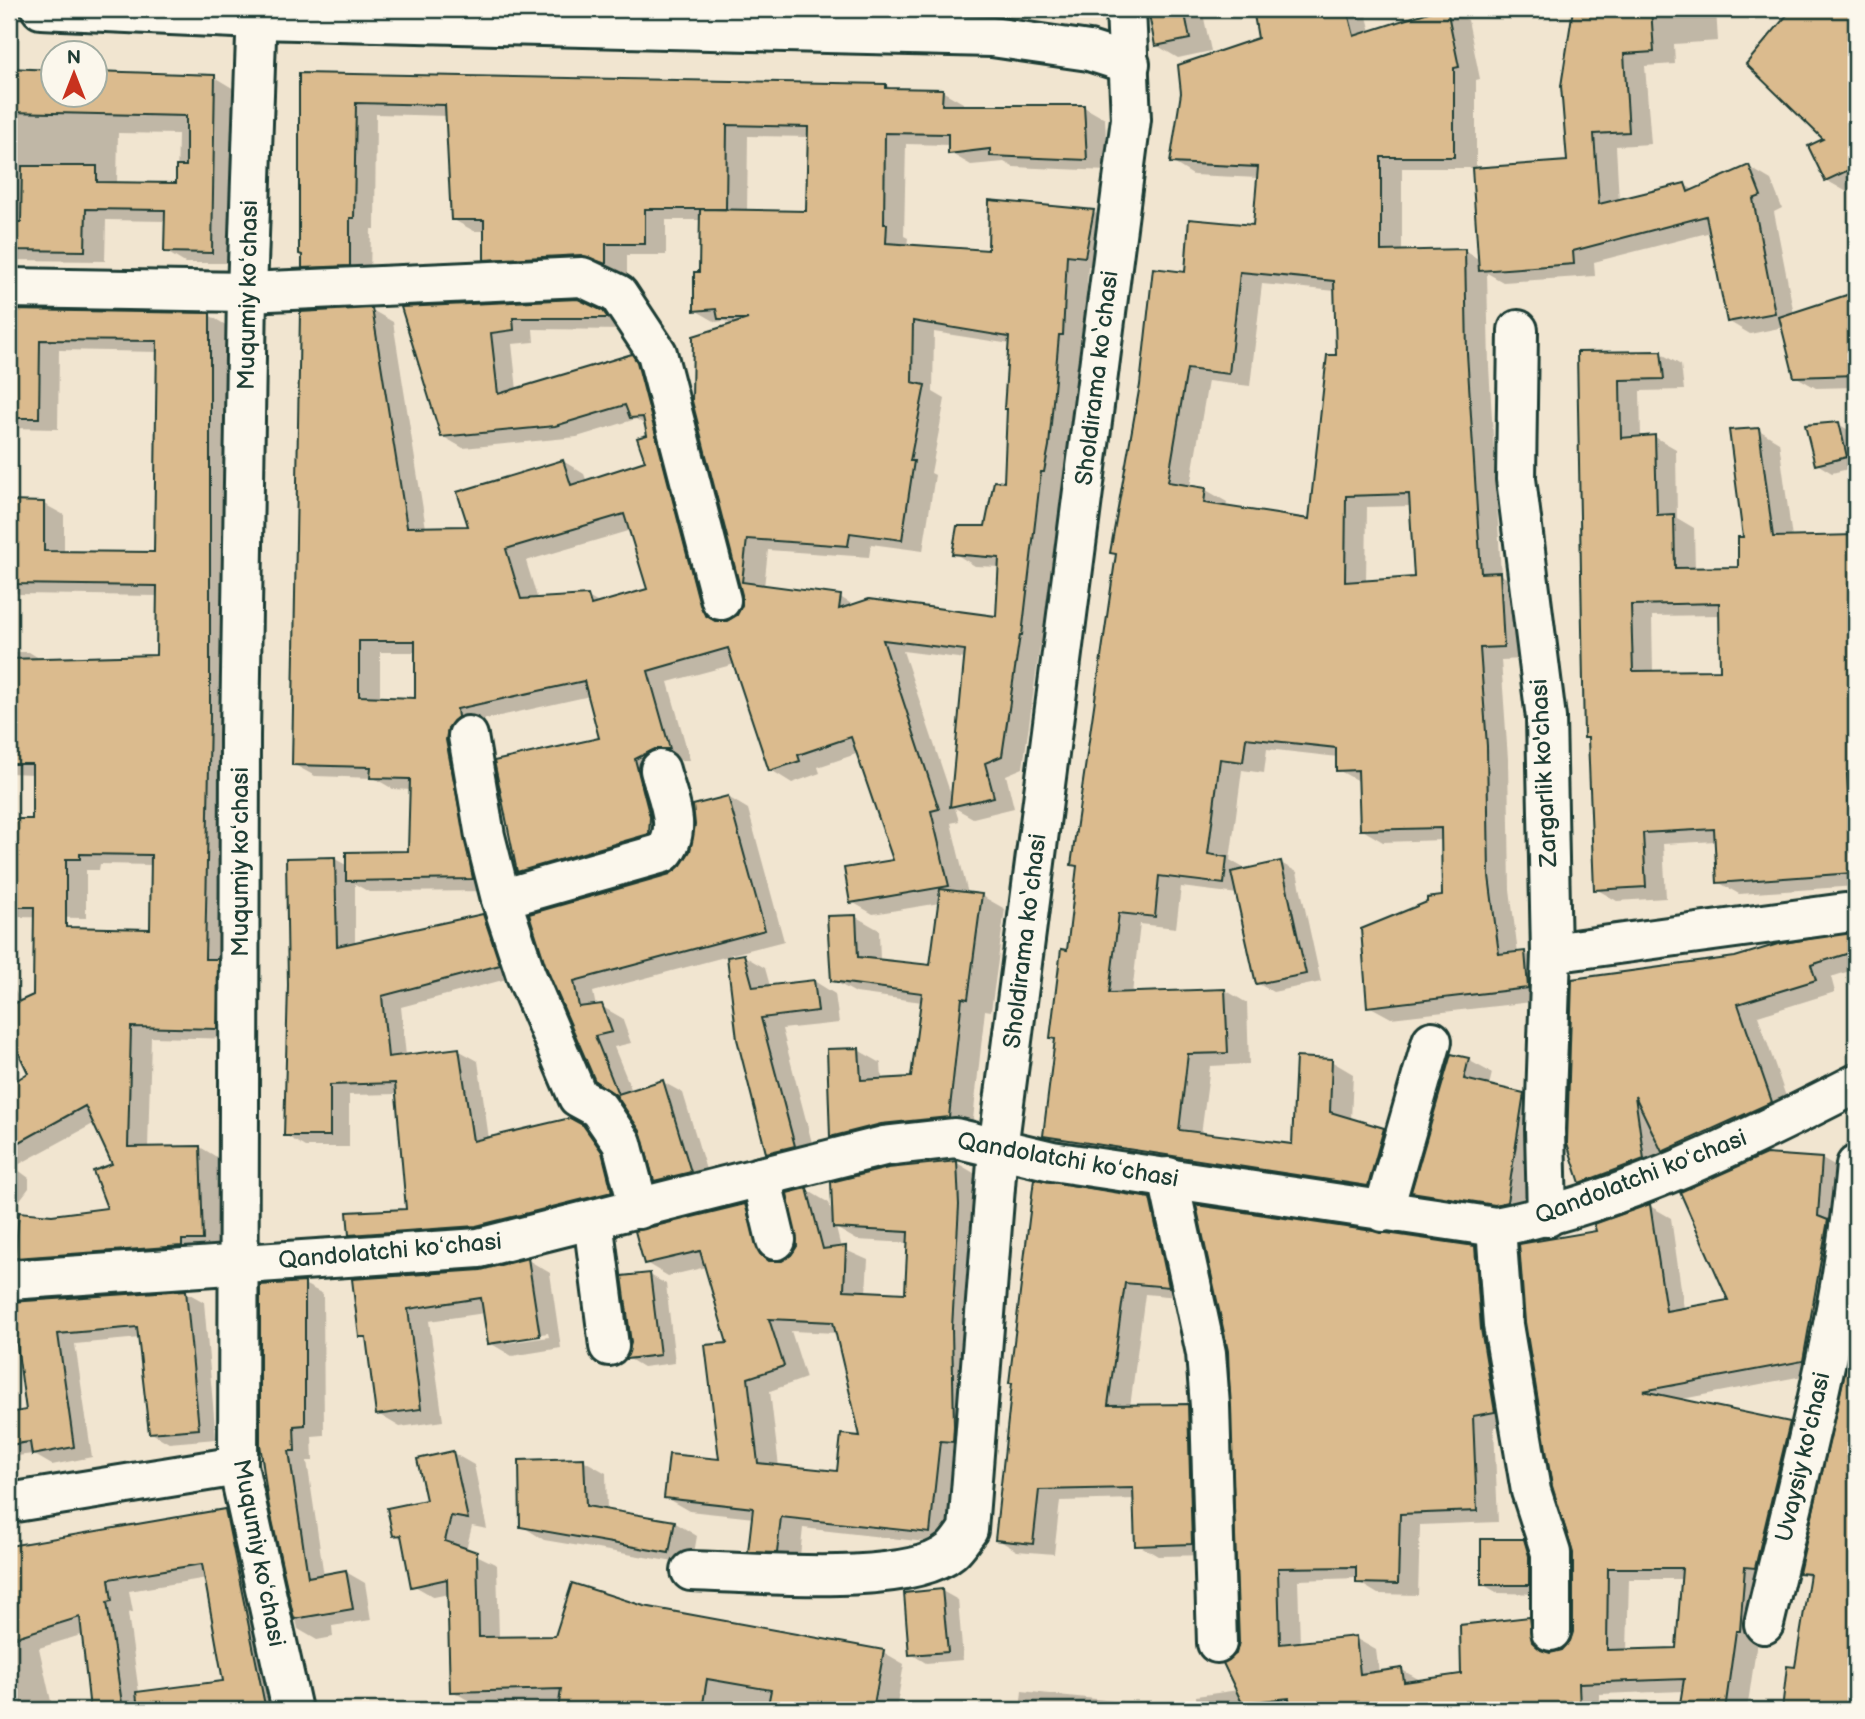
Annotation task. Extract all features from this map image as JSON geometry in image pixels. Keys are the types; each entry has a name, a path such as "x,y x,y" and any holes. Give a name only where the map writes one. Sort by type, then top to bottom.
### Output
{"street":[{"path":"41,9 992,37 1089,51 1130,64"},
{"name":"Sholdirama ko‘chasi","path":"691,1572 867,1574 924,1564 950,1552 968,1530 998,1149 1130,119 1126,9"},
{"name":"Muqumiy koʻchasi","path":"257,14 247,292 240,736 238,1466 292,1710"},
{"path":"9,288 247,292 582,277 618,294 657,353 720,600"},
{"name":"Zargarlik ko'chasi","path":"1518,330 1516,480 1546,718 1551,953 1545,1129 1548,1217"},
{"path":"468,736 485,836 501,899 526,975 578,1097 598,1108 622,1143 639,1209"},
{"path":"501,899 663,853 671,844 674,828 660,770"},
{"path":"1551,953 1845,913"},
{"path":"1383,1212 1432,1041"},
{"name":"Qandolatchi koʻchasi","path":"9,1280 479,1248 884,1146 955,1138 1052,1161 1496,1227 1548,1217 1678,1168 1780,1123 1856,1084"},
{"name":"Uvaysiy ko'chasi","path":"1765,1624 1816,1406 1852,1211 1856,1166"},
{"path":"761,1177 776,1240"},
{"path":"1168,1177 1206,1353 1217,1643"},
{"path":"593,1220 609,1346"},
{"path":"1496,1227 1503,1325 1524,1453 1531,1491 1551,1553 1551,1631"},
{"path":"9,1503 238,1466"}],"building":[{"path":"1148,9 1184,9 1190,39 1155,46"},
{"path":"1253,9 1347,9 1354,36 1438,9 1447,9 1459,67 1454,68 1454,157 1381,157 1381,251 1465,249 1467,353 1481,573 1500,572 1504,647 1480,648 1487,746 1489,876 1499,954 1525,951 1528,988 1367,1007 1361,929 1427,902 1427,898 1442,896 1441,828 1360,830 1358,770 1336,771 1336,748 1246,738 1243,762 1220,759 1208,854 1227,857 1224,884 1159,876 1155,917 1119,913 1109,993 1225,989 1228,1053 1188,1054 1179,1130 1292,1144 1296,1057 1332,1059 1330,1112 1384,1128 1368,1186 1043,1136 1055,1039 1050,1038 1061,949 1067,950 1077,866 1071,865 1116,554 1110,553 1140,385 1153,268 1185,272 1189,219 1253,225 1258,167 1170,163 1181,93 1178,65 1258,38","holes":["1240,272 1334,281 1336,355 1327,355 1309,519 1204,503 1206,488 1168,482 1187,369 1229,374","1409,494 1414,577 1345,582 1346,496"]},
{"path":"1573,9 1651,9 1654,52 1624,54 1629,132 1594,134 1599,204 1685,183 1688,192 1749,165 1761,196 1753,199 1775,313 1727,322 1706,216 1573,251 1574,264 1479,271 1472,168 1567,161 1561,86"},
{"path":"1792,9 1856,9 1856,172 1853,168 1825,181 1808,146 1823,139 1746,64"},
{"path":"9,68 38,69 38,108 108,108 108,71 215,75 212,253 164,252 165,210 86,209 85,251 9,250 9,222 21,222 22,166 97,166 97,182 176,183 176,166 186,166 186,116 9,112"},
{"path":"299,73 886,84 886,88 943,89 942,105 1084,105 1087,160 990,156 990,149 948,154 948,134 885,133 886,243 988,250 989,200 1094,210 1085,257 1067,255 1063,335 1059,335 1049,446 1044,472 1041,472 1022,635 1002,756 985,763 994,797 950,807 965,650 883,640 939,809 931,811 949,886 850,903 844,868 893,860 851,737 798,755 800,761 769,771 728,648 648,671 670,749 655,749 635,759 650,817 649,834 517,872 494,761 599,738 584,681 457,709 458,717 448,728 446,740 473,879 346,881 346,852 408,851 410,779 370,778 371,767 292,765 300,312 372,308 407,527 468,526 457,492 563,460 571,485 645,461 637,438 647,435 643,417 630,418 625,405 555,426 441,437 401,307 578,299 603,311 608,318 513,318 514,330 491,333 498,394 632,354 637,362 700,605 705,615 715,621 727,621 737,615 742,605 742,595 692,401 693,336 748,319 718,319 716,309 694,311 694,272 699,272 700,209 645,209 645,244 606,244 606,264 581,255 484,260 484,220 451,220 445,105 356,103 354,218 350,218 350,266 302,268 302,255 299,254","holes":["727,125 808,127 806,211 700,209 726,209","913,321 1009,337 1004,409 1007,409 1004,482 994,481 985,526 957,526 952,554 999,558 996,616 869,599 839,609 841,595 742,582 747,539 848,546 850,533 902,540 914,461 910,461 925,385 912,382","624,514 647,589 591,605 588,595 521,599 506,549","359,641 415,641 415,698 359,696"]},
{"path":"1856,292 1856,375 1794,377 1779,317"},
{"path":"9,310 210,313 210,717 205,959 218,959 217,1029 131,1027 128,1147 200,1146 203,1240 182,1240 182,1246 15,1258 19,1212 52,1215 107,1208 93,1171 112,1164 85,1106 9,1148 9,1085 28,1073 9,1033 9,1006 33,995 34,907 9,907 9,819 32,819 32,764 9,764 9,659 156,655 157,586 9,584 9,501 44,502 44,551 154,552 157,341 40,340 39,418 9,418","holes":["80,854 151,855 150,929 66,927 66,859 80,859"]},
{"path":"1661,351 1664,379 1620,380 1621,438 1655,435 1657,515 1674,514 1675,568 1738,567 1738,537 1743,537 1729,430 1759,428 1773,537 1856,535 1856,773 1847,774 1853,873 1717,883 1714,829 1643,833 1646,887 1594,890 1588,738 1584,738 1577,352","holes":["1719,603 1720,670 1633,671 1631,605"]},
{"path":"1839,422 1847,457 1815,465 1805,425"},
{"path":"728,796 765,930 574,981 579,1007 602,1004 612,1032 595,1036 618,1094 663,1080 691,1172 654,1181 640,1131 616,1095 595,1081 546,967 529,914 670,874 681,865 690,851 695,825 693,805"},
{"path":"335,857 337,946 483,914 500,965 382,996 388,1057 459,1048 473,1141 570,1118 583,1125 602,1152 612,1192 476,1226 349,1235 347,1212 406,1209 395,1083 330,1085 330,1136 284,1136 288,985 286,858"},
{"path":"1281,861 1306,974 1256,984 1231,872"},
{"path":"940,889 982,894 968,999 962,998 949,1117 881,1124 830,1137 827,1049 859,1048 861,1080 911,1077 922,993 831,981 827,916 856,915 858,957 930,965"},
{"path":"1856,931 1856,951 1811,965 1816,980 1738,1004 1772,1102 1662,1152 1635,1096 1644,1159 1580,1183 1567,1143 1572,979 1735,957 1778,944"},
{"path":"744,954 753,987 814,980 818,1011 761,1018 795,1146 766,1153 737,1039 727,957"},
{"path":"1451,1054 1469,1058 1464,1079 1524,1093 1507,1202 1495,1205 1411,1192"},
{"path":"1766,1154 1822,1158 1818,1216 1828,1220 1803,1361 1643,1391 1790,1422 1755,1568 1745,1567 1740,1631 1736,1631 1725,1710 1679,1710 1684,1679 1579,1683 1580,1710 1291,1710 1289,1698 1242,1703 1223,1663 1236,1654 1239,1642 1228,1351 1196,1205 1475,1246 1481,1329 1495,1412 1473,1416 1477,1511 1400,1514 1398,1584 1356,1583 1356,1567 1278,1568 1280,1644 1356,1636 1360,1674 1402,1668 1404,1682 1461,1674 1460,1625 1529,1617 1532,1642 1541,1650 1550,1653 1562,1650 1570,1641 1573,1632 1573,1553 1552,1486 1525,1322 1519,1244 1596,1231 1594,1224 1650,1204 1666,1311 1728,1300 1680,1192","holes":["1608,1568 1682,1568 1676,1648 1607,1650"]},
{"path":"957,1161 959,1205 952,1328 953,1442 940,1441 930,1533 781,1517 777,1553 748,1552 753,1508 664,1498 669,1454 719,1459 705,1345 727,1343 700,1251 644,1264 635,1231 745,1204 760,1254 769,1261 782,1261 791,1255 797,1246 787,1193 807,1188 823,1249 846,1246 844,1290 905,1293 908,1232 833,1228 831,1182 888,1168","holes":["769,1319 833,1322 860,1436 841,1434 837,1471 758,1463 748,1378 784,1366"]},
{"path":"1034,1179 1150,1198 1169,1287 1125,1283 1108,1405 1188,1404 1192,1544 1135,1546 1133,1488 1039,1490 1033,1544 995,1540 1012,1383 1009,1383"},
{"path":"528,1258 540,1336 488,1344 481,1298 408,1309 421,1409 376,1415 366,1337 359,1337 352,1279 481,1270"},
{"path":"650,1273 660,1355 626,1359 631,1343 622,1276"},
{"path":"305,1282 305,1425 294,1426 295,1451 289,1451 308,1577 346,1570 353,1609 294,1619 268,1502 260,1444 260,1285"},
{"path":"186,1290 199,1429 149,1433 137,1327 58,1334 74,1447 32,1455 30,1442 9,1445 9,1413 26,1410 11,1302"},
{"path":"1849,1354 1856,1354 1856,1617 1851,1652 1856,1653 1856,1707 1843,1705 1843,1710 1782,1710 1787,1666 1795,1667 1810,1574 1799,1573"},
{"path":"453,1451 468,1519 451,1516 445,1541 477,1552 479,1637 555,1636 572,1583 644,1606 884,1650 873,1710 767,1710 771,1690 707,1679 702,1710 558,1710 561,1689 450,1692 447,1579 411,1587 401,1535 393,1536 387,1508 426,1500 417,1459"},
{"path":"584,1458 586,1506 675,1521 669,1553 520,1527 519,1460"},
{"path":"225,1509 266,1710 138,1710 136,1692 223,1681 202,1564 109,1579 112,1601 107,1602 123,1710 90,1710 80,1617 16,1637 9,1613 9,1546"},
{"path":"1481,1539 1524,1539 1529,1556 1529,1585 1481,1585"},
{"path":"942,1589 948,1652 909,1655 904,1593"}]}
